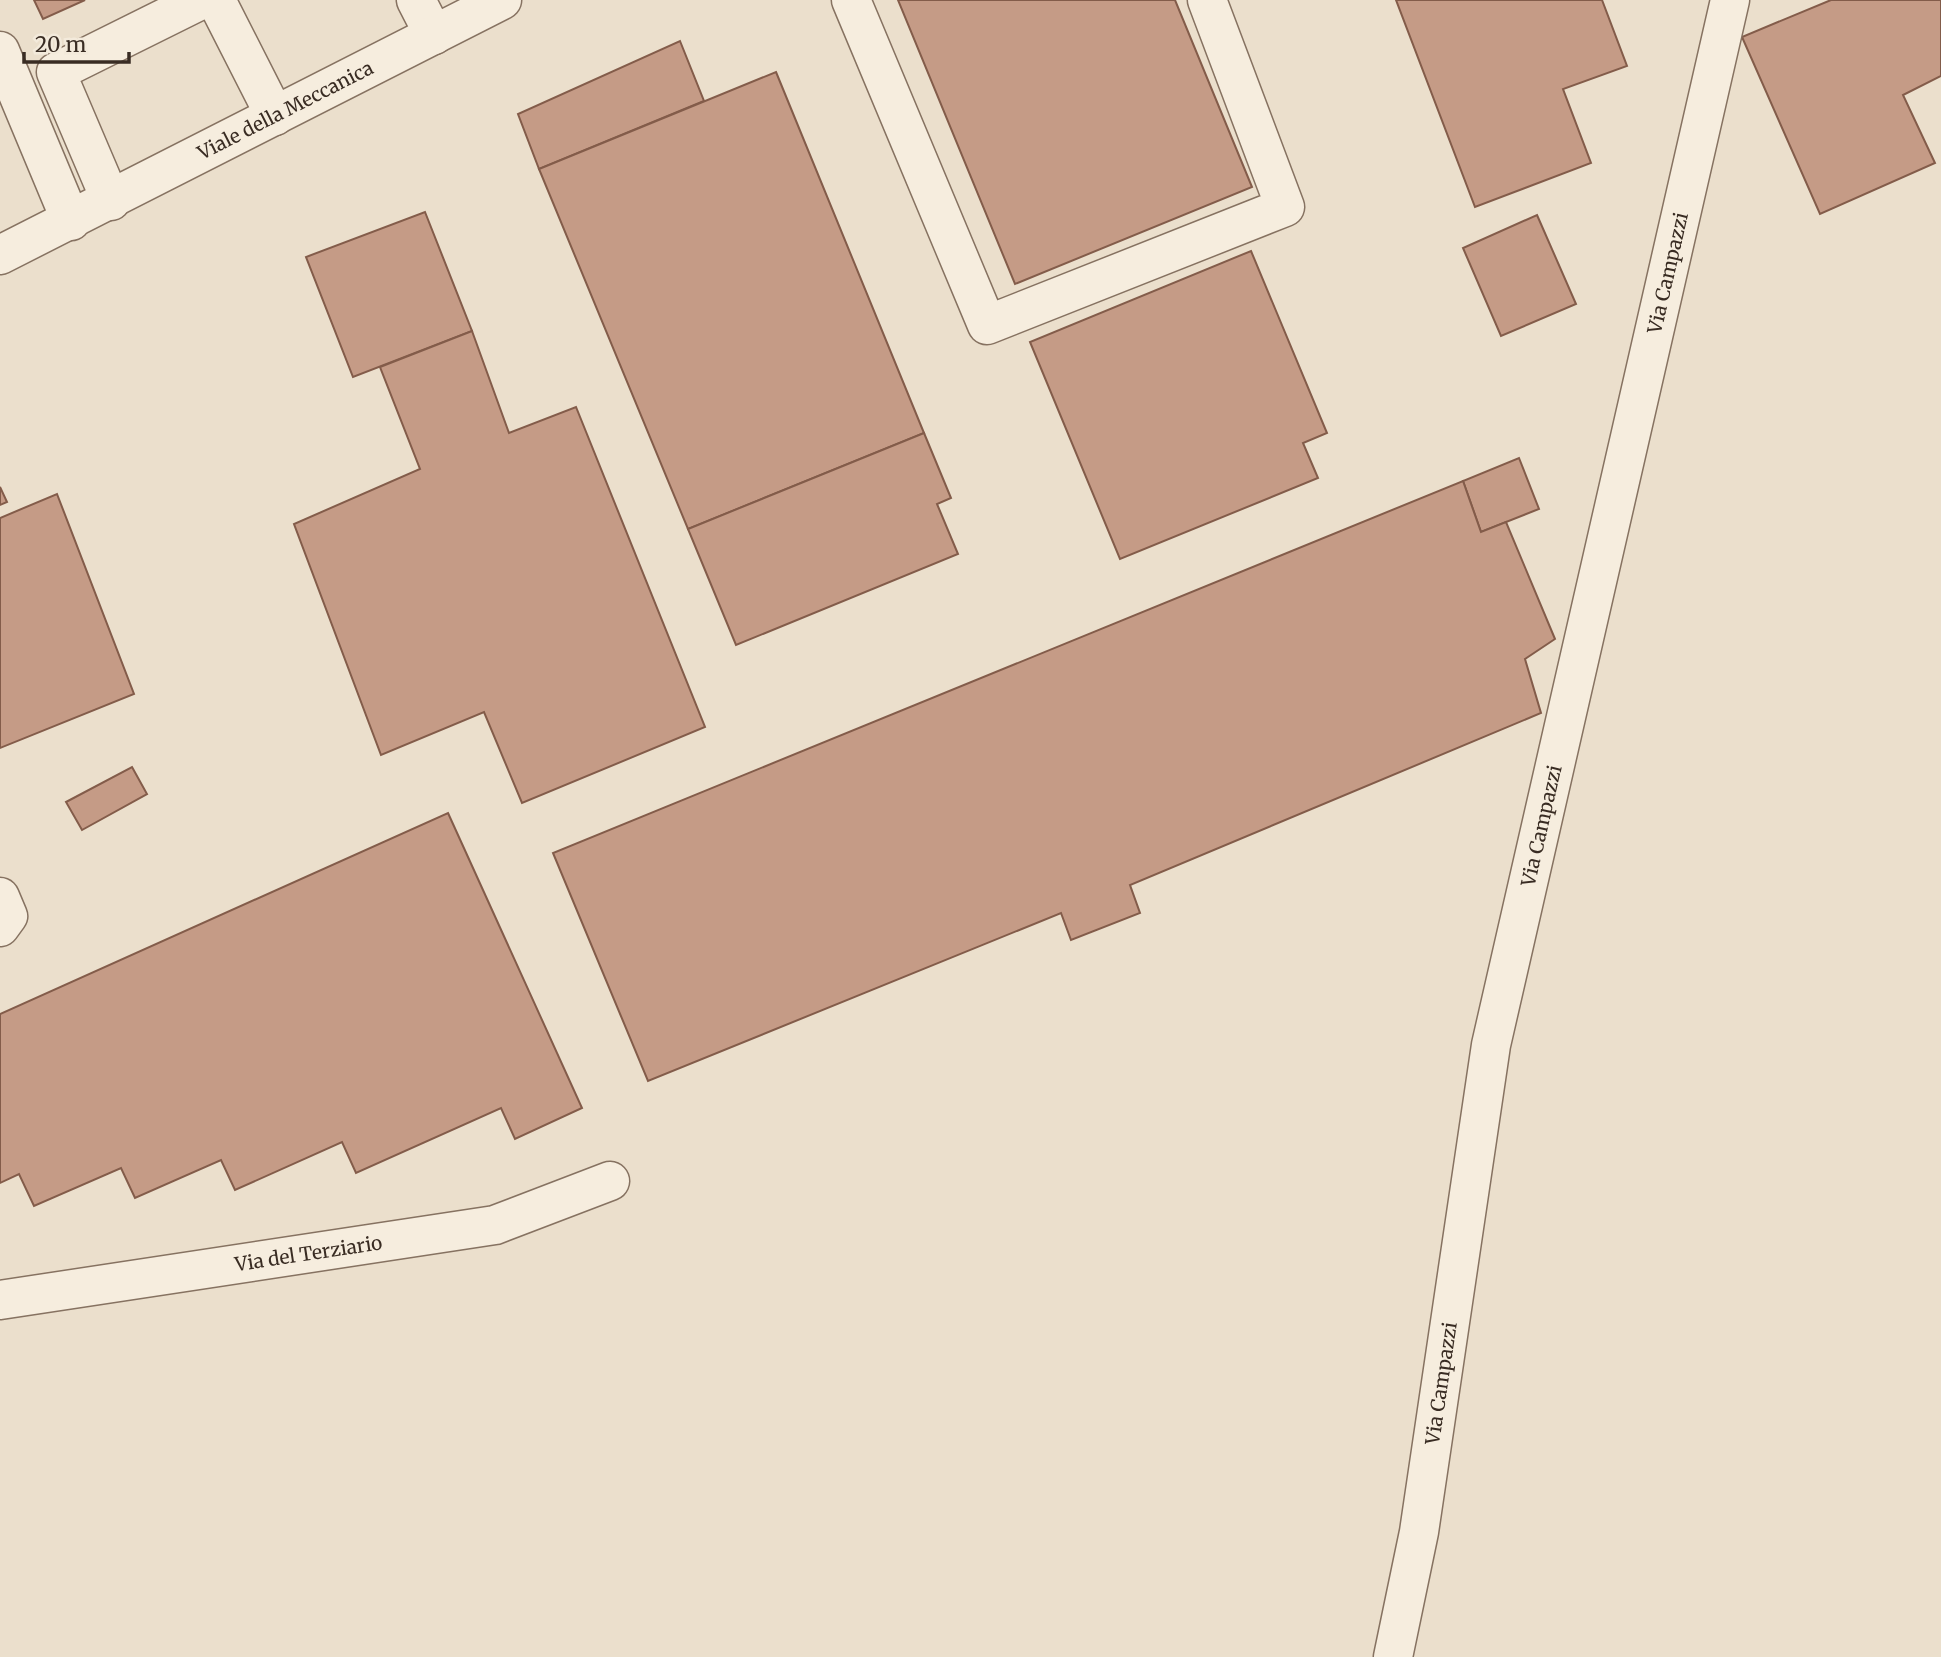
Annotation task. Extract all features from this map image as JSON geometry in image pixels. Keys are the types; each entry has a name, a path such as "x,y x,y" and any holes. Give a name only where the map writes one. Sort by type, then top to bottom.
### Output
{"street":[{"path":"111,201 56,72 201,0"},
{"path":"216,0 275,116"},
{"path":"416,0 434,35"},
{"name":"Viale della Meccanica","path":"0,255 111,201 502,0"},
{"path":"851,0 987,325 1285,207 1206,0"},
{"name":"Via Campazzi","path":"1393,1657 1419,1532 1491,1045 1728,1"},
{"path":"0,51 71,221"},
{"path":"0,897 8,916 0,927"},
{"name":"Via del Terziario","path":"0,1300 495,1225 610,1181"}],"building":[{"path":"34,0 85,0 43,19"},
{"path":"898,0 1175,0 1252,187 1015,284"},
{"path":"1396,0 1602,0 1627,66 1563,89 1591,163 1475,207"},
{"path":"1831,0 1941,0 1941,76 1903,95 1935,163 1820,214 1742,37"},
{"path":"680,41 704,101 539,169 518,114"},
{"path":"776,72 924,433 688,529 539,169"},
{"path":"425,212 472,331 353,377 306,257"},
{"path":"1537,215 1576,304 1501,336 1463,248"},
{"path":"1251,251 1327,433 1303,443 1318,478 1120,559 1030,342"},
{"path":"472,331 509,433 576,407 705,727 522,803 484,712 381,755 294,524 420,469 380,367"},
{"path":"924,433 951,498 937,504 958,554 736,645 688,529"},
{"path":"1519,458 1539,509 1481,532 1463,481"},
{"path":"1463,481 1481,532 1506,522 1555,639 1525,659 1541,713 1130,885 1140,913 1071,940 1061,913 648,1081 553,853"},
{"path":"0,487 7,502 0,505"},
{"path":"57,494 134,694 0,748 0,518"},
{"path":"132,767 147,794 82,830 66,802"},
{"path":"448,813 582,1108 515,1139 501,1108 356,1173 342,1142 235,1190 221,1160 135,1198 121,1168 34,1206 19,1174 0,1183 0,1014"}]}
